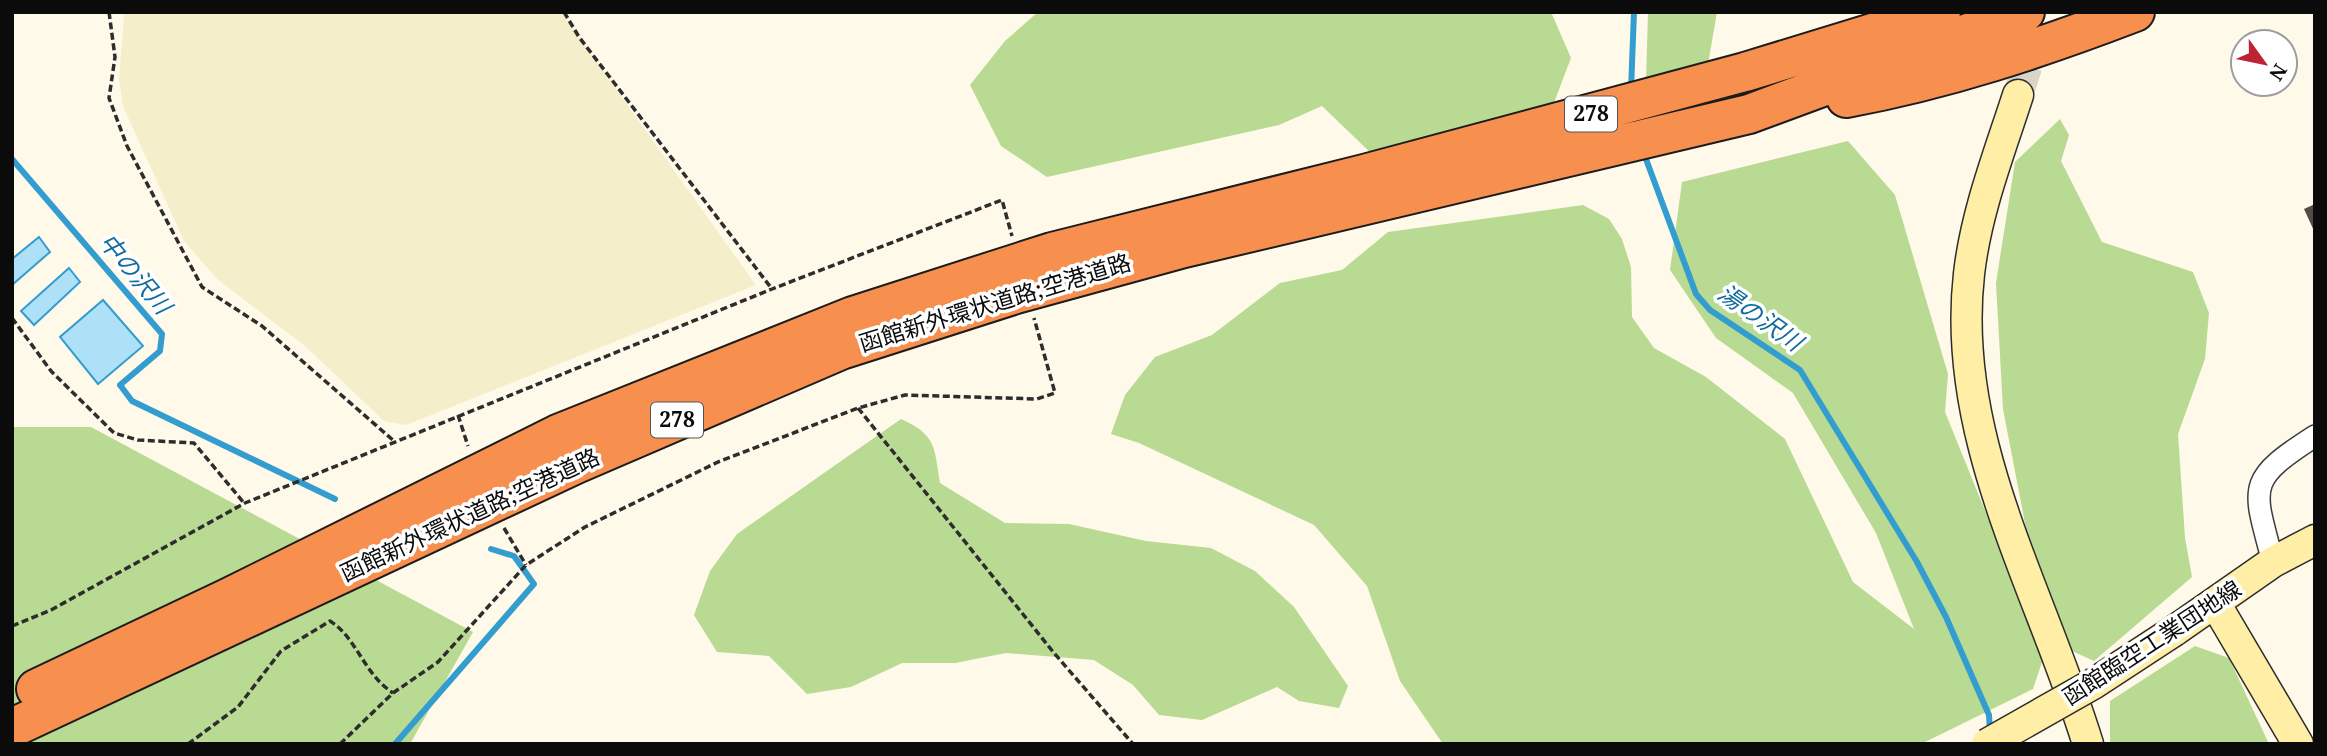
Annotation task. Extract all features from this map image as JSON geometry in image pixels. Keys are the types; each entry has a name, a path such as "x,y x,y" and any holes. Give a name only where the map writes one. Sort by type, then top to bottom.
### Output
{"highway":[{"path":"1820,70 1862,12"},
{"path":"1820,70 1941,12"},
{"path":"1820,70 2025,12"},
{"path":"1820,70 1905,88 2067,38 2135,12"},
{"name":"函館新外環状道路;空港道路","path":"12,729 576,464 841,350 1041,287 1184,248 1745,72 1820,70"},
{"name":"函館新外環状道路;空港道路","path":"12,701 228,598 558,434 853,316 1052,252 1749,114 1820,70"}],"street":[{"path":"2018,95 1989,183 1973,246 1967,308 1969,374 1986,459 2088,744"},
{"path":"2273,562 2259,508 2259,489 2264,475 2277,460 2315,436"},
{"name":"函館臨空工業団地線","path":"1987,744 2093,684 2273,562 2315,540"},
{"path":"2215,603 2298,744"}],"path":[{"path":"109,12 115,57 109,98 127,146 202,287 262,326 394,441"},
{"path":"564,12 579,37 772,289"},
{"path":"12,626 51,610 245,503 772,289 1002,200 1016,248"},
{"path":"340,744 393,693 438,662 527,565 585,527 718,462 858,408 905,395 1038,399 1055,393 1032,310"},
{"path":"12,318 51,372 114,433 138,440 194,443 245,503"},
{"path":"858,408 1054,653 1133,744"},
{"path":"458,415 469,450"},
{"path":"503,525 527,565"},
{"path":"188,744 238,707 281,652 330,621 341,628 376,681 393,693"}],"shaded area":[{"path":"122,12 561,12 756,285 406,425 384,421 305,346 217,279 184,241 123,106 119,79 124,16"}],"green space":[{"path":"1038,12 1551,12 1571,58 1550,113 1374,156 1322,106 1279,125 1047,177 1001,146 970,85 1005,41"},
{"path":"1648,12 1717,12 1706,76 1646,82"},
{"path":"2060,119 2069,135 2061,161 2102,242 2193,272 2209,313 2205,359 2178,434 2185,538 2192,577 2094,661 2072,651 2028,539 2003,409 1996,283 2015,162"},
{"path":"1848,141 1895,195 1948,374 1945,412 2044,656 2033,689 1921,744 1443,744 1400,681 1367,586 1314,525 1139,443 1111,434 1125,395 1155,357 1212,335 1280,283 1342,270 1388,232 1583,205 1609,219 1622,239 1631,267 1632,317 1654,348 1706,377 1785,439 1853,582 1914,629 1876,533 1793,393 1716,338 1670,270 1682,182"},
{"path":"901,419 928,437 935,452 940,483 1005,523 1069,524 1146,541 1211,548 1255,571 1294,607 1348,686 1339,708 1299,701 1277,687 1202,720 1159,715 1133,685 1094,660 1006,653 955,663 902,663 851,687 807,694 769,656 717,652 694,615 710,571 737,534"},
{"path":"12,427 91,427 473,632 410,744 12,744"},
{"path":"2195,646 2229,658 2269,744 2110,744 2110,701"}],"water":[{"path":"39,237 50,252 12,285 12,259"},
{"path":"69,268 80,282 34,325 21,311"},
{"path":"103,300 143,346 98,384 60,337"}],"building":[{"path":"2315,204 2315,233 2304,209"}],"waterway":[{"name":"湯の沢川","path":"1631,90 1634,12"},
{"name":"湯の沢川","path":"1643,151 1696,294 1710,310 1800,370 1917,562 1946,617 1989,715 1990,732"},
{"name":"中の沢川","path":"12,159 162,334 160,351 120,385 132,401 335,499"},
{"name":"中の沢川","path":"395,744 534,584 514,556 491,549"}],"tunnel":[{"path":"2018,95 2045,12"}]}
